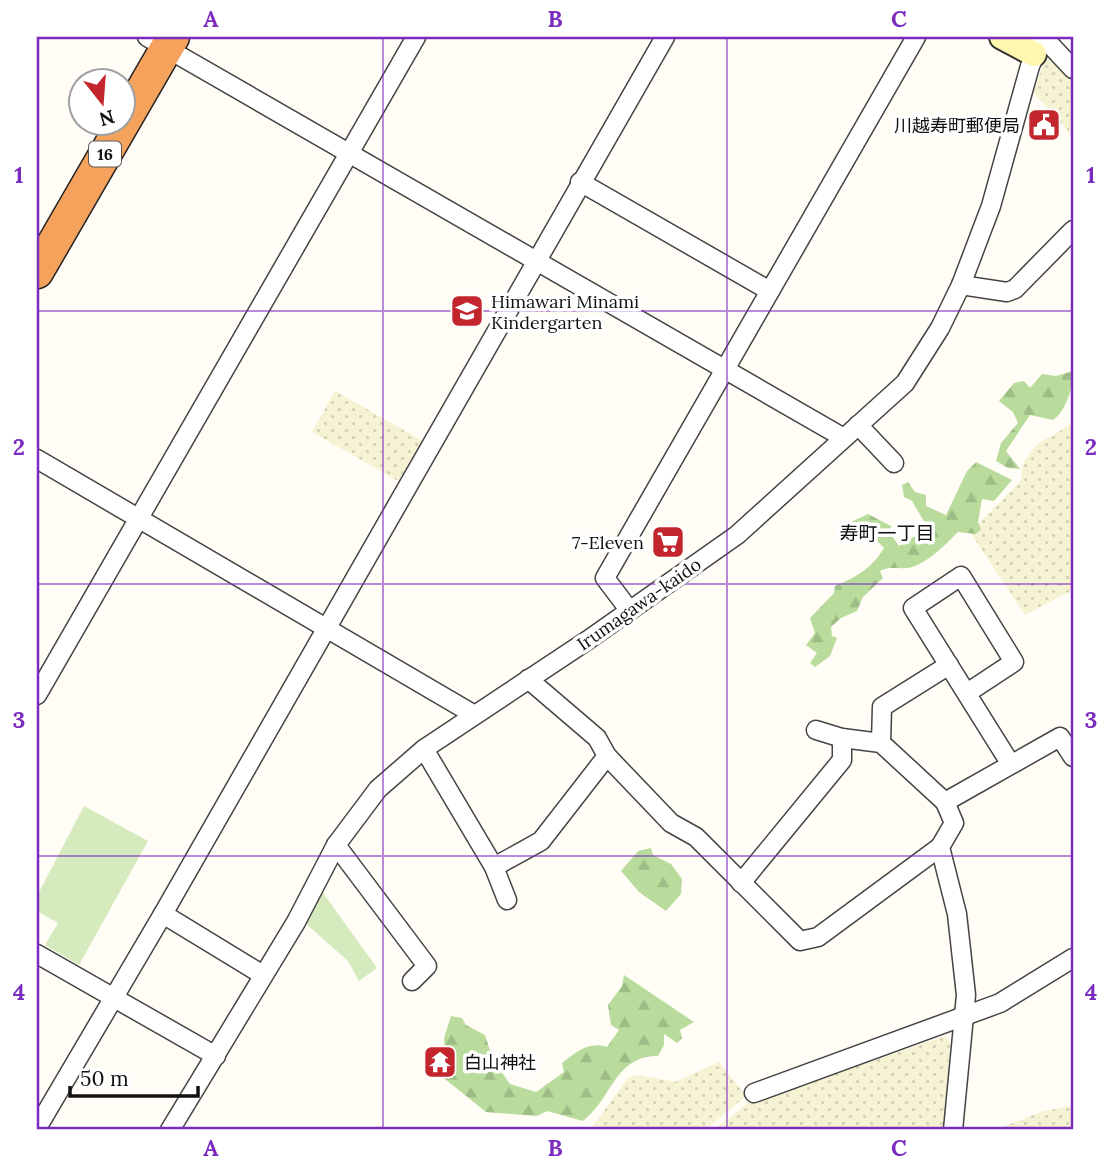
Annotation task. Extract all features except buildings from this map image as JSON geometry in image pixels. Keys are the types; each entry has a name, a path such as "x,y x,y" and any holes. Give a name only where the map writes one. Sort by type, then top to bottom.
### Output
{"highway":[{"path":"136,70 158,39"},
{"name":"16","path":"37,272 158,39"},
{"name":"16","path":"37,239 95,136"}],"street":[{"path":"37,695 416,37"},
{"path":"37,1128 163,914 664,37"},
{"path":"630,611 605,578 916,37"},
{"path":"1002,37 1040,43 1073,69"},
{"path":"158,39 725,368 851,431 894,463"},
{"name":"Irumagawa-kaido","path":"170,1130 296,922 335,845 378,789 424,749 473,714 630,611 737,535 905,383 940,328 961,285 991,206 1040,43"},
{"path":"580,182 770,291"},
{"path":"961,285 1007,292 1015,289 1073,230"},
{"path":"37,459 473,714"},
{"path":"967,692 1014,662 961,576 913,608 1010,763"},
{"path":"881,743 881,706 949,665"},
{"path":"528,679 597,738 607,756 671,822 696,837 800,941 818,937 940,847 954,823 945,802 881,743 842,738 816,730"},
{"path":"945,802 1060,737 1073,757"},
{"path":"741,883 842,761 842,738"},
{"path":"424,749 494,867 507,900"},
{"path":"494,867 541,841 607,756"},
{"path":"335,845 427,966 412,981"},
{"path":"940,847 957,914 966,995 953,1130"},
{"path":"163,914 263,975"},
{"path":"37,954 216,1056"},
{"path":"754,1093 1000,1003 1073,958"}],"shaded area":[{"path":"1051,58 1073,82 1073,136 1033,92 1045,60"},
{"path":"335,391 423,441 398,481 312,432"},
{"path":"1073,423 1073,590 1025,615 970,532 1021,481 1023,463 1036,445"},
{"path":"945,1036 950,1043 944,1130 713,1130 748,1103"},
{"path":"719,1062 746,1096 705,1130 597,1130 593,1126 629,1077 637,1075 675,1082"},
{"path":"1073,1105 1073,1130 995,1130 1041,1112"}],"green space":[{"path":"1073,371 1068,398 1058,416 1053,420 1030,415 1006,451 1020,469 1008,468 996,461 1001,443 1018,423 1013,412 999,401 1014,383 1024,381 1030,388 1042,374 1056,376"},
{"path":"976,462 1012,480 994,501 982,499 978,522 981,529 976,534 958,532 935,554 914,566 880,571 883,578 863,597 857,611 841,618 831,627 832,636 837,638 830,656 815,667 810,663 817,653 806,645 815,633 810,618 834,593 835,586 863,571 884,548 876,540 870,541 847,529 851,522 868,514 891,526 890,533 899,546 928,528 912,501 904,497 902,485 908,482 915,492 926,495 926,506 946,515 967,471"},
{"path":"84,806 148,841 79,965 45,945 58,923 37,911 37,896"},
{"path":"651,848 653,855 671,864 682,879 681,894 666,911 639,892 621,871 638,851"},
{"path":"321,890 377,968 359,981 348,961 304,922"},
{"path":"624,975 694,1022 680,1030 682,1038 677,1043 664,1034 664,1045 658,1056 632,1063 583,1121 547,1111 537,1116 486,1112 430,1067 445,1050 444,1038 451,1016 462,1018 466,1025 485,1035 493,1060 510,1084 536,1092 564,1072 562,1063 578,1052 594,1045 607,1047 619,1030 611,1025 608,1005 622,986"}],"place":[{"name":"川越寿町郵便局","path":"1044,125"},
{"name":"Himawari Minami Kindergarten","path":"467,311"},
{"name":"7-Eleven","path":"668,542"},
{"name":"白山神社","path":"440,1062"}],"district":[{"name":"寿町一丁目","path":"887,533"}]}
